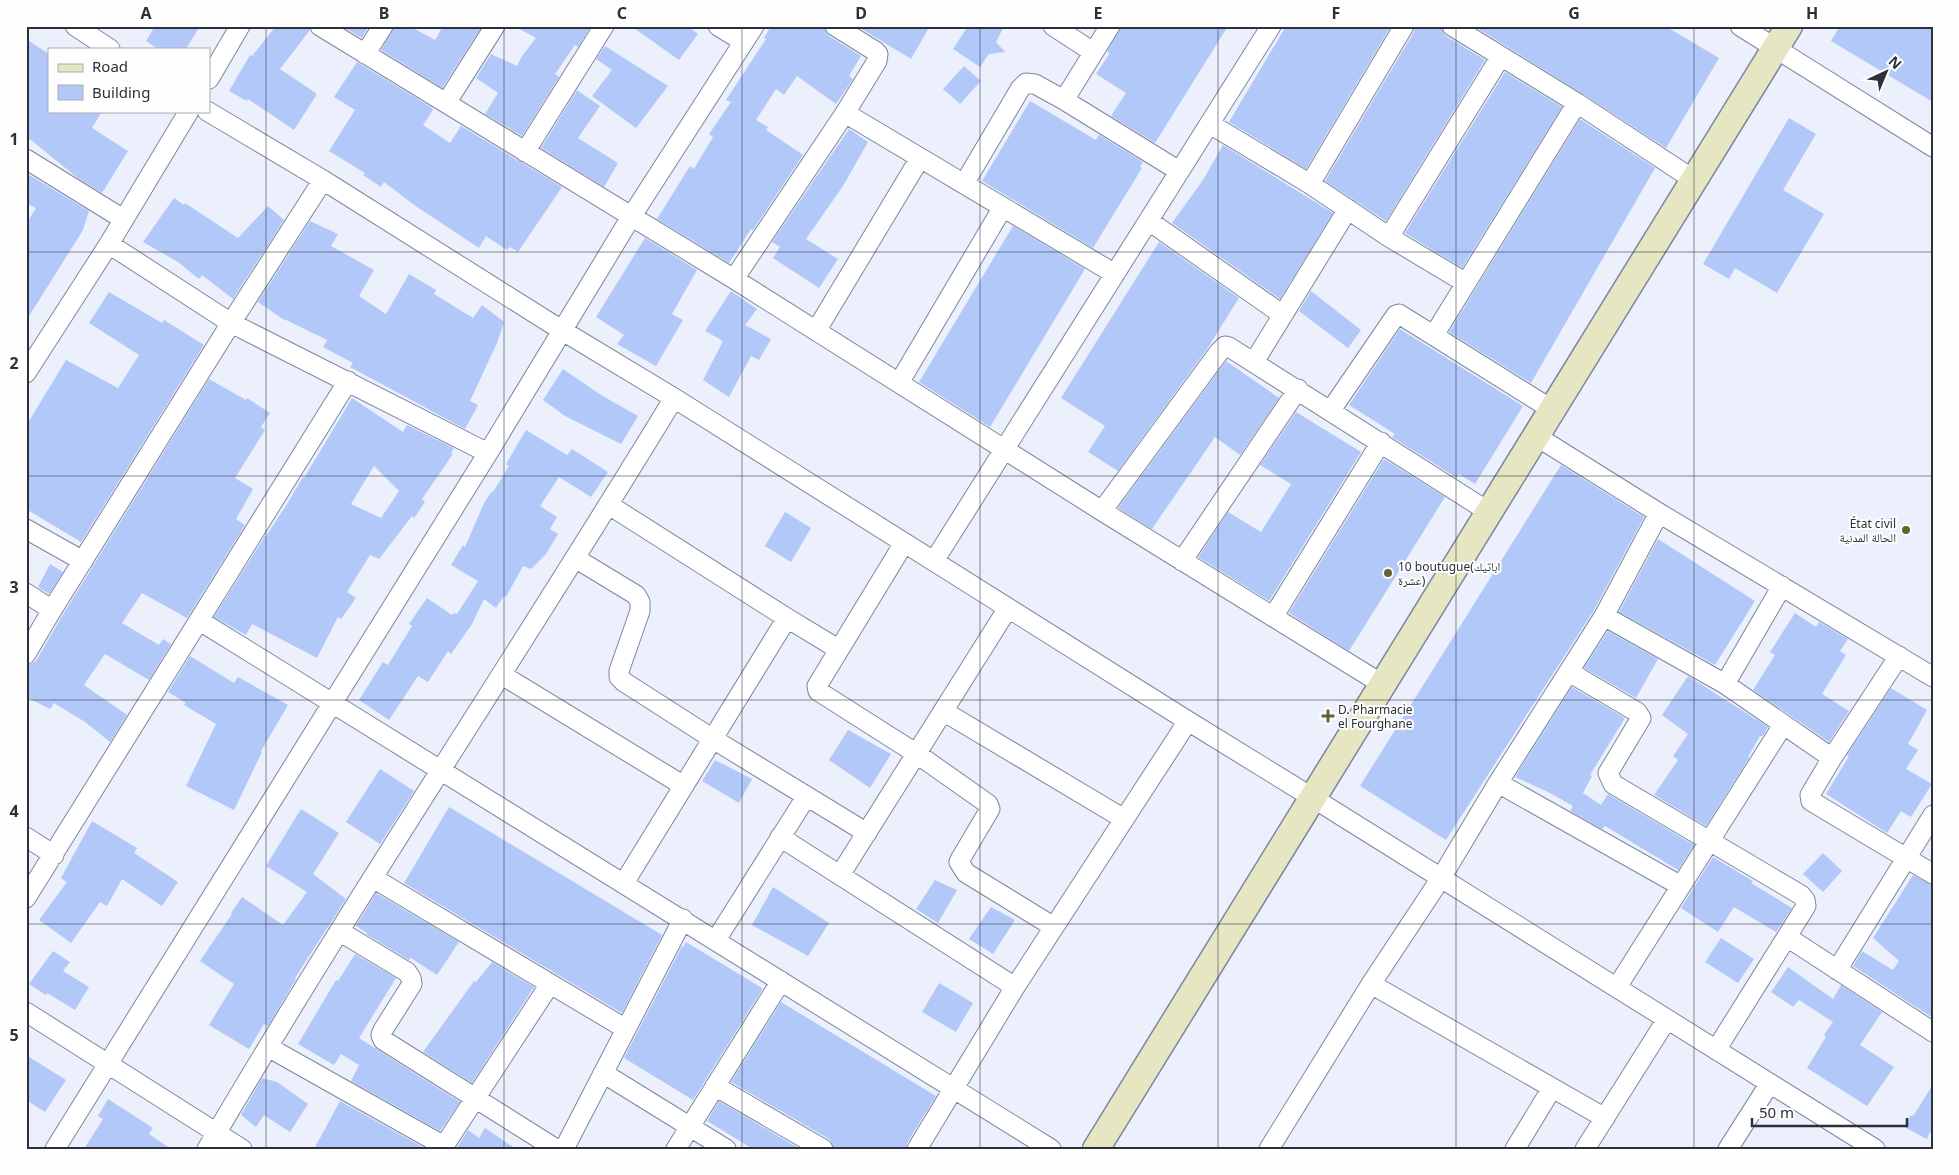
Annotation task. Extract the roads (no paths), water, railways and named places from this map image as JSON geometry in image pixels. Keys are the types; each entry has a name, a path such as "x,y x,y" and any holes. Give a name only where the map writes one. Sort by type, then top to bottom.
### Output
{"street":[{"path":"75,26 108,48"},
{"path":"210,77 240,26"},
{"path":"320,26 734,279 1102,511 1382,684"},
{"path":"365,54 383,26"},
{"path":"446,103 495,26"},
{"path":"525,152 604,26"},
{"path":"718,26 744,42"},
{"path":"56,1149 488,453 631,217 754,26"},
{"path":"734,279 845,113 877,61 878,54 835,26"},
{"path":"1053,26 1093,52"},
{"path":"1064,100 1110,26"},
{"path":"934,561 1003,448 1149,221 1271,26"},
{"path":"1310,184 1404,26"},
{"path":"1452,26 1577,103 1694,180"},
{"path":"1740,26 1933,147"},
{"path":"1096,1149 1788,26"},
{"path":"1389,237 1501,56"},
{"path":"964,184 1020,89 1026,83 1035,84 1064,100 1179,171"},
{"path":"1434,335 1577,103"},
{"path":"26,373 109,244 188,112"},
{"path":"209,112 323,180 563,331 674,398 1188,722 1875,1149"},
{"path":"845,113 1115,274"},
{"path":"1210,124 1310,184 1389,237 1466,283"},
{"path":"26,158 123,219"},
{"path":"816,331 920,158"},
{"path":"26,654 231,323 323,180"},
{"path":"899,383 1003,207"},
{"path":"1254,362 1348,209"},
{"path":"1149,221 1283,315"},
{"path":"109,244 231,323 488,453"},
{"path":"1331,410 1397,314 1434,335 1551,409"},
{"path":"1102,511 1223,347 1230,347 1489,512"},
{"path":"26,898 348,381"},
{"path":"1182,561 1298,389"},
{"path":"212,1141 339,931 609,505 674,398"},
{"path":"1536,436 1659,513 1932,674"},
{"path":"1273,617 1381,442"},
{"path":"609,505 838,649"},
{"path":"1269,1149 1604,616 1659,513"},
{"path":"26,529 83,561"},
{"path":"904,543 838,649 817,686 818,691 985,801 990,806 990,809 960,858 961,867 966,873 1054,927"},
{"path":"575,558 636,595 640,602 640,611 619,671 619,677 624,682 806,797 867,833"},
{"path":"1725,684 1782,586"},
{"path":"26,593 52,610"},
{"path":"840,875 1008,608"},
{"path":"1604,616 1725,684 1832,758"},
{"path":"624,883 787,618"},
{"path":"200,620 1051,1149"},
{"path":"1899,656 1810,795 1811,801 1933,874"},
{"path":"1569,672 1640,715 1641,718 1608,773 1613,784 1801,895 1805,900 1806,906 1716,1050"},
{"path":"502,675 684,786"},
{"path":"943,711 1124,818"},
{"path":"918,1149 1015,987 1188,722"},
{"path":"1617,987 1783,724"},
{"path":"1498,784 1681,886"},
{"path":"716,940 806,797"},
{"path":"1837,970 1933,815"},
{"path":"26,837 54,855"},
{"path":"780,837 1015,987"},
{"path":"373,878 626,1029"},
{"path":"564,1149 683,919"},
{"path":"339,931 407,972 411,978 412,984 383,1030 381,1035 383,1040 556,1149"},
{"path":"1787,937 1933,1032"},
{"path":"676,1149 782,981"},
{"path":"268,1047 443,1147 550,984"},
{"path":"1371,984 1605,1118"},
{"path":"26,1012 108,1064 212,1141 242,1149"},
{"path":"1585,1149 1667,1019"},
{"path":"603,1073 726,1149"},
{"path":"1728,1149 1770,1083"},
{"path":"715,1086 822,1149"},
{"path":"1515,1149 1552,1088"}],"place":[{"name":"État civil الحالة المدنية","path":"1906,530"},
{"name":"10 boutugue(اباتيك عشرة)","path":"1388,573"},
{"name":"D. Pharmacie el Fourghane","path":"1328,716"}]}
